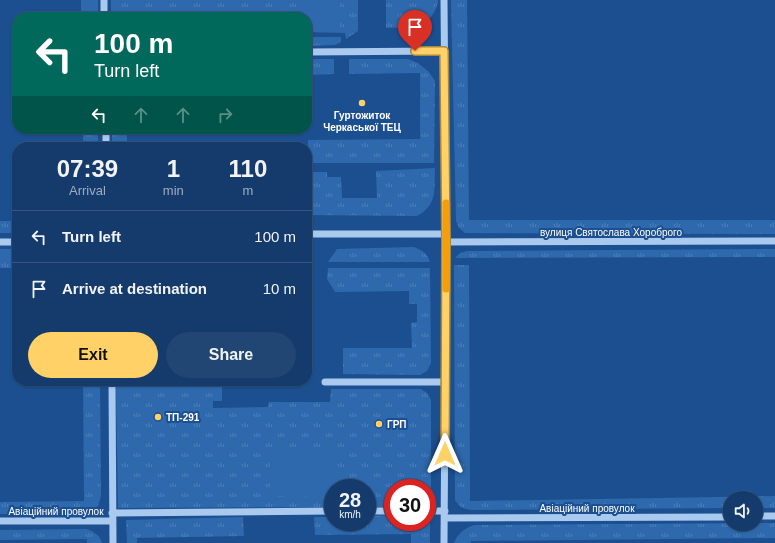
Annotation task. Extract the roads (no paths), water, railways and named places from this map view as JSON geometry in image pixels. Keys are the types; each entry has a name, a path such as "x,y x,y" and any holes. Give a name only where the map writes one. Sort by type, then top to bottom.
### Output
{"street":[{"path":"104,0 104,12"},
{"path":"444,0 446,238 444,543"},
{"path":"312,52 444,51"},
{"name":"вулиця Святослава Хороброго","path":"312,234 446,238 775,242"},
{"path":"0,242 12,242"},
{"path":"325,382 445,382"},
{"path":"112,386 113,543"},
{"name":"Авіаційний провулок","path":"0,521 324,512"},
{"name":"Авіаційний провулок","path":"436,512 445,514 723,517"},
{"path":"763,516 775,516"}],"place":[{"name":"Гуртожиток Черкаської ТЕЦ","path":"362,103"},
{"name":"ТП-291","path":"158,417"},
{"name":"ГРП","path":"379,424"}]}
